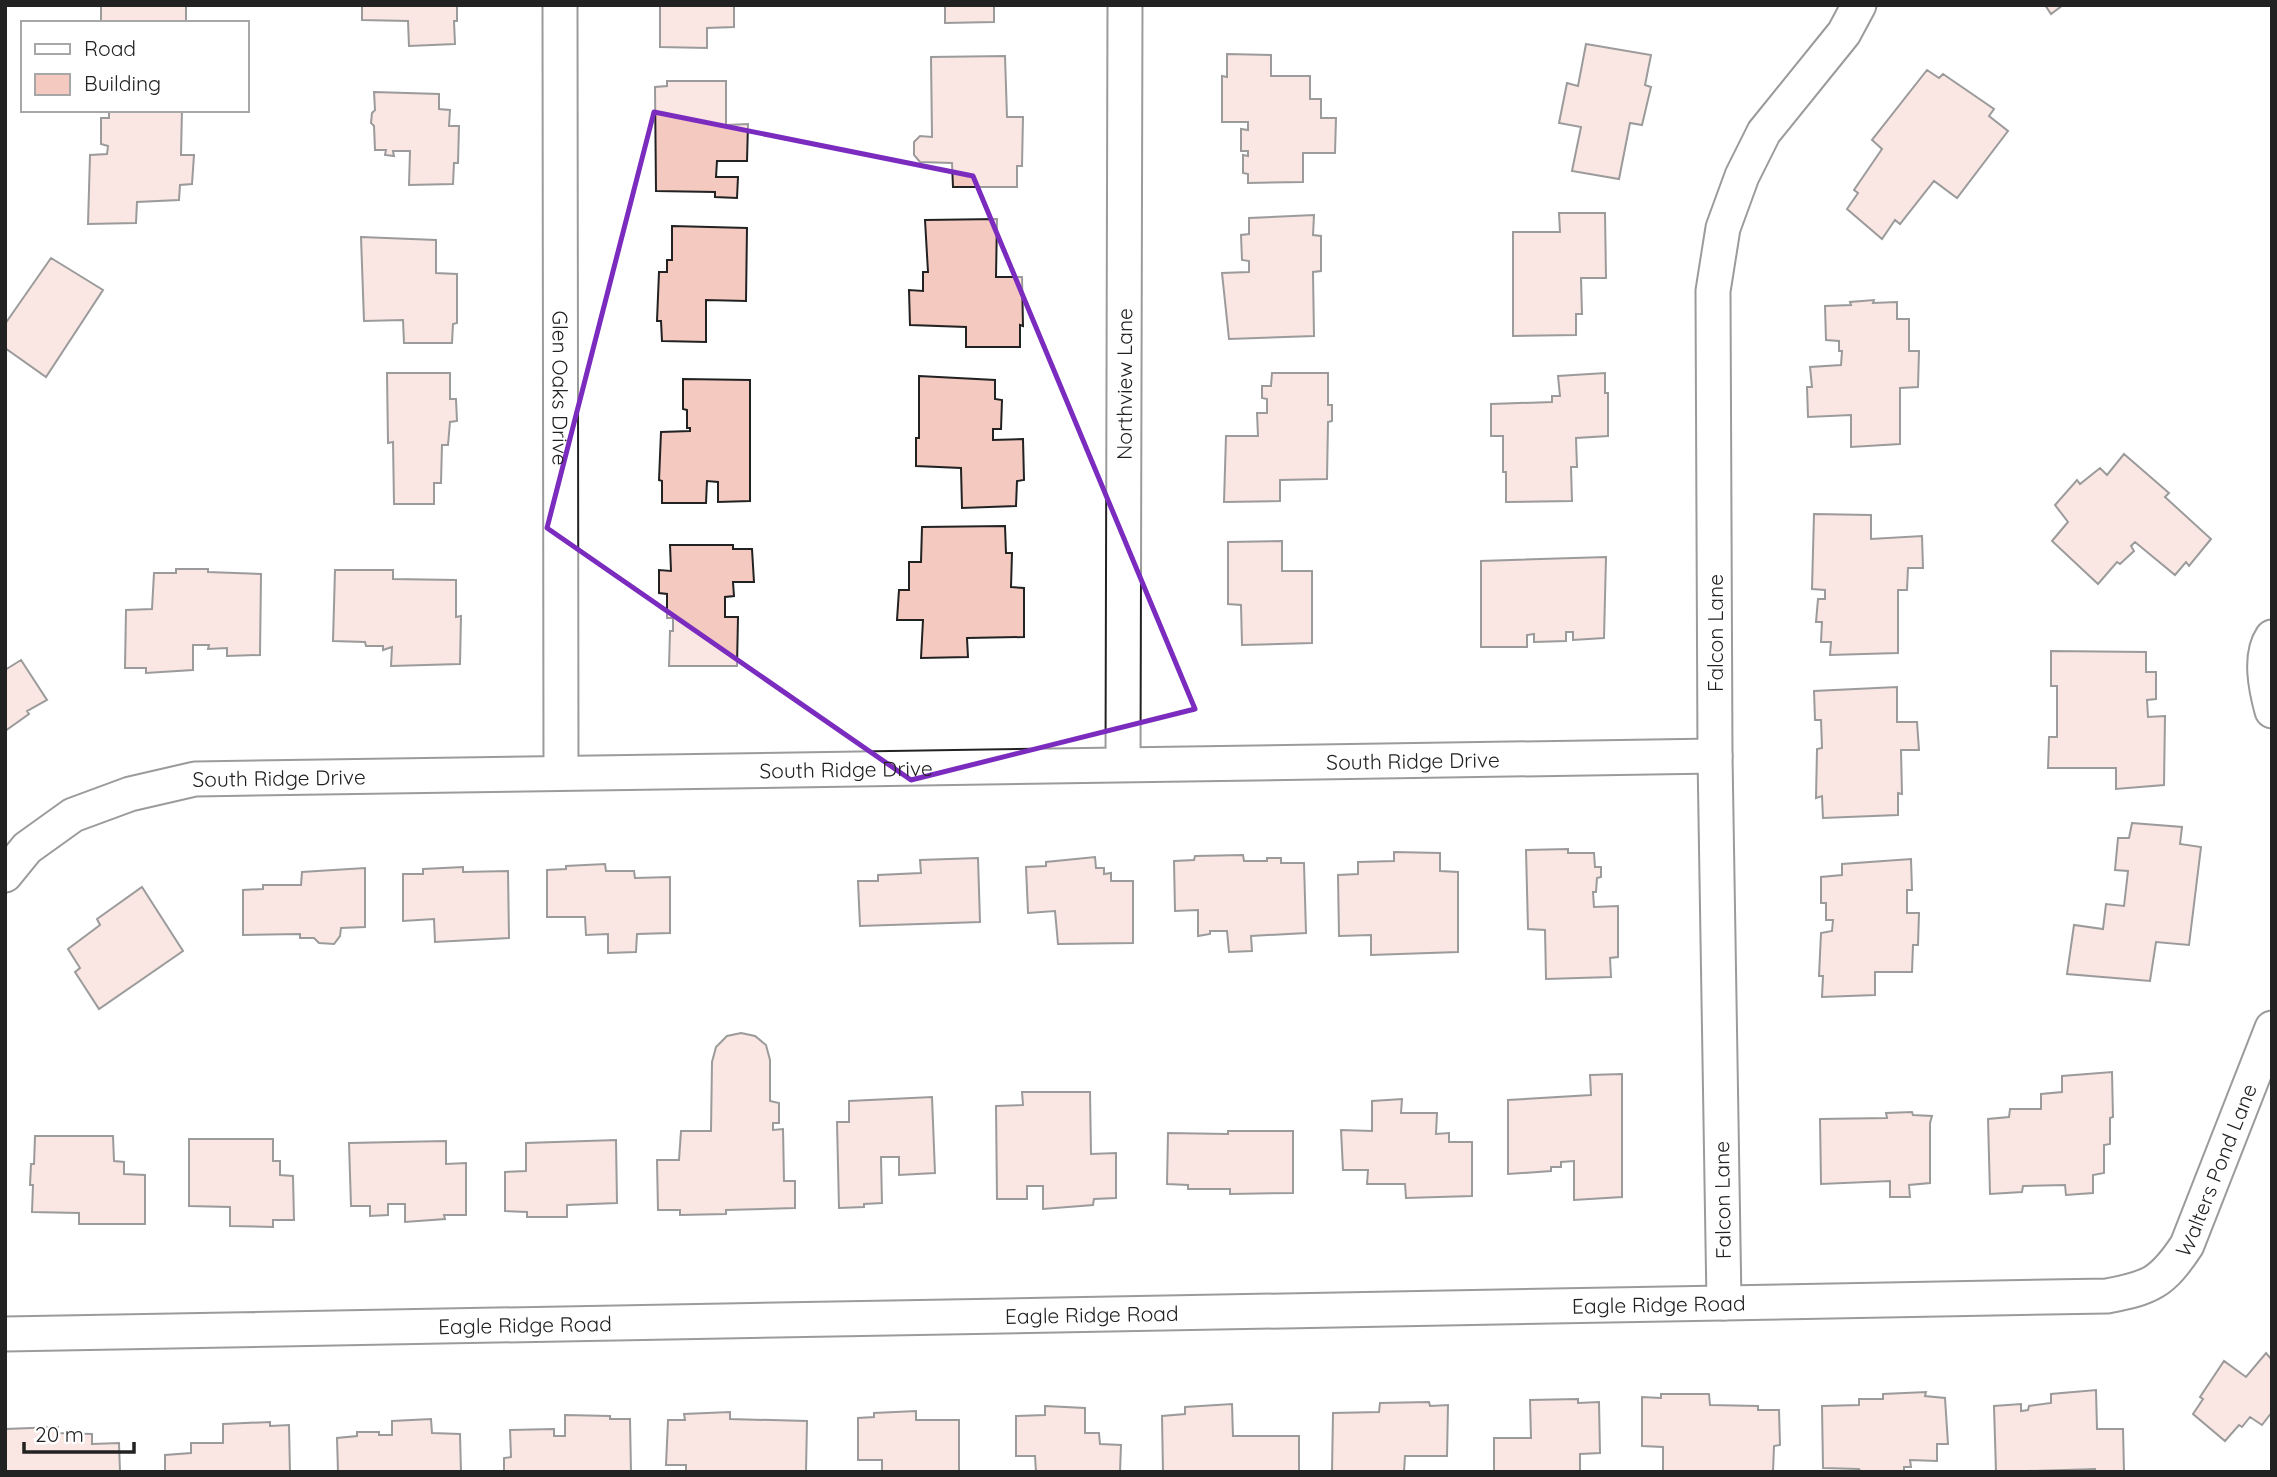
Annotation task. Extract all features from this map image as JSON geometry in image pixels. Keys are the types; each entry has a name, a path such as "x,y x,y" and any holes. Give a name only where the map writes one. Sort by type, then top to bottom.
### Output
{"street":[{"name":"Glen Oaks Drive","path":"560,5 561,772"},
{"name":"Northview Lane","path":"1123,764 1125,5"},
{"name":"Falcon Lane","path":"1724,1303 1715,756 1713,291 1723,229 1742,176 1764,132 1844,33 1859,5"},
{"path":"2272,636 2267,644 2265,677 2272,710"},
{"name":"South Ridge Drive","path":"5,876 27,848 73,815 130,794 195,779 1715,756"},
{"name":"Walters Pond Lane","path":"2170,1271 2188,1245 2272,1028"},
{"name":"Eagle Ridge Road","path":"5,1334 2107,1296 2143,1289 2170,1271"}],"highlighted area":[{"path":"654,112 973,176 1195,709 911,780 547,528"}],"building":[{"path":"101,5 186,5 186,21 101,21"},
{"path":"362,5 457,5 457,21 454,21 455,44 409,46 408,21 362,20"},
{"path":"660,5 734,5 734,27 707,28 707,48 660,47"},
{"path":"945,5 994,5 994,22 945,23"},
{"path":"2045,5 2063,5 2051,14"},
{"path":"1586,44 1651,55 1645,85 1651,87 1642,125 1630,123 1619,179 1572,171 1581,127 1559,123 1567,83 1578,86"},
{"path":"1227,54 1271,55 1271,76 1310,76 1310,99 1321,99 1321,118 1336,118 1335,153 1303,153 1303,182 1248,183 1248,174 1243,173 1243,155 1248,156 1248,151 1241,151 1241,129 1248,130 1248,122 1222,122 1222,76 1227,77"},
{"path":"1005,56 1007,117 1023,117 1022,166 1017,166 1017,187 953,187 952,163 920,162 914,155 914,142 920,136 932,137 931,57"},
{"path":"1927,70 1939,78 1943,74 1994,109 1989,116 2008,131 1957,198 1934,181 1900,224 1895,220 1882,239 1847,209 1858,193 1854,190 1882,149 1872,140"},
{"path":"667,81 726,81 726,125 748,124 747,161 717,161 716,177 738,177 737,198 715,197 715,192 656,191 655,87 667,86"},
{"path":"374,92 439,94 439,109 450,110 449,126 459,126 458,163 454,163 453,184 409,185 410,151 393,151 394,156 385,155 386,150 375,150 374,126 371,123 375,110"},
{"path":"109,112 182,112 181,155 194,155 192,184 180,185 179,200 137,202 136,223 88,224 90,155 107,154 108,146 101,144 101,118 109,118"},
{"path":"1559,213 1605,213 1606,278 1581,278 1582,314 1576,314 1576,335 1513,336 1513,232 1560,232"},
{"path":"1314,215 1313,235 1321,236 1321,271 1313,272 1314,336 1229,339 1222,273 1249,272 1249,261 1242,260 1241,235 1249,234 1249,218"},
{"path":"997,219 996,277 1022,277 1023,326 1020,325 1020,347 966,347 966,327 910,325 909,290 923,291 923,272 928,272 925,220"},
{"path":"672,226 747,228 746,301 706,300 706,342 662,341 661,321 657,321 659,272 667,272 667,260 672,260"},
{"path":"361,237 436,240 436,273 457,274 457,323 453,324 452,343 404,343 403,320 364,321"},
{"path":"51,258 103,290 46,377 5,348 5,324"},
{"path":"1874,300 1873,303 1897,302 1897,319 1909,319 1909,351 1919,351 1918,387 1900,388 1900,444 1851,447 1851,415 1808,417 1807,387 1812,387 1810,367 1841,365 1842,351 1839,351 1839,341 1826,340 1825,306 1851,305 1850,302"},
{"path":"387,373 450,373 450,399 456,399 457,421 450,422 448,445 442,445 441,483 434,483 434,504 394,504 393,442 388,443"},
{"path":"1272,373 1328,373 1328,405 1332,405 1332,421 1328,422 1327,479 1280,480 1280,501 1224,502 1226,436 1258,436 1257,413 1267,413 1267,399 1262,398 1262,386 1271,386"},
{"path":"1605,373 1608,436 1576,438 1577,467 1571,467 1572,501 1506,502 1503,436 1491,436 1491,404 1552,402 1552,396 1560,396 1558,376"},
{"path":"919,376 995,380 995,399 1002,400 1001,429 993,429 993,440 1023,439 1024,480 1017,481 1016,506 962,508 961,468 916,466"},
{"path":"683,379 750,380 750,501 718,502 718,482 707,481 706,503 662,503 662,481 659,480 661,432 690,431 690,428 687,428 687,410 683,409"},
{"path":"2124,454 2169,493 2165,497 2211,539 2189,566 2186,562 2175,575 2135,542 2131,546 2134,551 2120,564 2117,562 2098,584 2052,541 2068,522 2055,505 2077,480 2080,484 2100,468 2107,475"},
{"path":"1814,514 1871,515 1871,539 1922,536 1923,568 1908,568 1907,590 1898,590 1898,653 1830,655 1831,642 1821,642 1822,622 1816,622 1818,599 1825,599 1825,590 1812,589"},
{"path":"1005,526 1006,553 1012,553 1011,587 1024,588 1024,637 967,638 968,657 921,658 923,620 897,620 899,590 909,590 909,562 921,562 922,527"},
{"path":"1282,541 1282,571 1312,571 1312,643 1242,645 1241,605 1228,604 1228,542"},
{"path":"670,545 733,545 733,549 752,549 754,582 733,582 734,596 725,597 725,617 738,617 737,666 669,666 673,618 667,618 667,594 659,593 659,570 671,571"},
{"path":"1606,557 1604,638 1573,640 1573,632 1566,632 1566,641 1534,642 1534,634 1527,635 1527,647 1481,647 1481,561"},
{"path":"176,569 261,574 260,655 227,656 227,648 208,649 209,645 193,645 193,670 146,673 146,668 125,668 126,610 152,609 154,573 176,573"},
{"path":"335,570 393,570 393,579 456,580 456,617 461,616 460,664 391,666 392,647 383,650 383,646 366,646 365,642 333,641"},
{"path":"2051,651 2146,652 2146,672 2156,672 2156,699 2147,700 2148,717 2165,716 2164,785 2116,789 2116,768 2048,768 2049,737 2057,737 2057,686 2051,686"},
{"path":"21,660 47,700 27,711 29,714 5,731 5,670"},
{"path":"1897,687 1897,722 1917,722 1919,750 1901,750 1902,794 1898,793 1898,815 1823,818 1822,796 1816,798 1817,749 1822,748 1821,720 1815,720 1814,691"},
{"path":"2132,823 2182,827 2180,844 2201,847 2189,945 2156,942 2150,981 2067,974 2074,925 2103,929 2106,904 2124,906 2128,871 2115,870 2118,838 2129,838"},
{"path":"1568,849 1568,853 1594,853 1595,867 1601,867 1601,877 1597,878 1596,892 1593,892 1594,907 1618,906 1618,957 1610,958 1611,977 1546,979 1545,930 1528,929 1526,850"},
{"path":"1394,852 1440,853 1440,871 1458,872 1458,952 1371,955 1371,935 1339,936 1338,875 1358,874 1358,862 1394,861"},
{"path":"1243,855 1244,861 1281,858 1281,863 1304,863 1306,933 1251,936 1252,951 1229,952 1227,931 1210,931 1210,934 1198,936 1198,910 1175,911 1174,861 1194,860 1195,856"},
{"path":"1095,857 1096,868 1104,868 1104,874 1111,873 1111,881 1133,881 1133,943 1058,944 1055,911 1028,913 1026,867"},
{"path":"978,858 980,922 860,926 858,881 878,881 878,875 921,873 920,860"},
{"path":"1911,859 1912,890 1907,890 1907,913 1919,913 1918,945 1913,945 1912,972 1875,972 1875,995 1822,997 1823,976 1819,976 1821,933 1832,931 1833,920 1826,920 1826,903 1821,903 1821,877 1842,875 1842,864"},
{"path":"605,864 606,871 634,871 635,878 670,877 670,933 637,934 636,952 608,953 608,934 586,935 585,917 547,917 547,870"},
{"path":"463,867 463,872 508,871 509,938 435,942 434,919 403,921 403,874 423,874 423,869"},
{"path":"365,868 365,927 341,928 340,936 334,944 319,943 314,938 300,938 300,934 243,935 243,890 263,889 263,885 301,885 302,872"},
{"path":"142,887 183,951 99,1009 75,972 80,968 68,949 100,925 97,919"},
{"path":"741,1033 755,1036 766,1045 770,1060 770,1101 779,1103 779,1123 773,1123 773,1130 783,1129 784,1181 795,1181 795,1208 726,1210 726,1214 680,1215 680,1210 658,1210 657,1160 679,1160 681,1131 711,1131 712,1062 716,1047 727,1036"},
{"path":"2112,1072 2113,1117 2110,1118 2110,1144 2104,1145 2104,1173 2093,1175 2093,1193 2066,1195 2065,1185 2023,1186 2022,1192 1990,1194 1988,1119 2009,1117 2010,1109 2041,1109 2041,1094 2062,1092 2062,1076"},
{"path":"1622,1074 1622,1197 1574,1200 1574,1161 1561,1162 1561,1167 1551,1167 1551,1171 1508,1174 1508,1100 1591,1095 1590,1075"},
{"path":"1022,1092 1090,1092 1091,1154 1116,1153 1116,1198 1094,1199 1093,1205 1043,1209 1043,1186 1027,1186 1027,1199 997,1199 996,1106 1023,1105"},
{"path":"932,1097 935,1173 899,1175 899,1157 881,1157 882,1203 839,1208 837,1122 849,1122 849,1101"},
{"path":"1402,1099 1401,1113 1437,1113 1436,1134 1449,1133 1449,1142 1472,1142 1472,1196 1406,1198 1405,1184 1367,1184 1368,1170 1343,1170 1341,1130 1372,1131 1372,1101"},
{"path":"1912,1112 1913,1115 1932,1116 1930,1183 1909,1185 1910,1197 1890,1197 1890,1181 1821,1184 1820,1119 1887,1118 1886,1113"},
{"path":"1228,1131 1293,1131 1293,1193 1230,1194 1230,1189 1188,1189 1188,1185 1167,1184 1168,1133 1228,1134"},
{"path":"35,1136 113,1136 114,1161 124,1162 124,1174 145,1175 145,1224 79,1224 79,1213 32,1212 33,1185 30,1185"},
{"path":"189,1139 273,1139 273,1161 280,1161 280,1175 293,1176 294,1220 273,1220 273,1227 230,1226 230,1207 189,1206"},
{"path":"616,1140 617,1203 567,1205 567,1217 527,1217 527,1212 505,1211 505,1172 526,1171 526,1143"},
{"path":"446,1141 446,1164 466,1163 466,1215 444,1215 445,1219 405,1222 405,1204 388,1204 388,1215 370,1216 370,1206 351,1206 349,1143"},
{"path":"2266,1353 2272,1360 2272,1412 2262,1425 2250,1417 2225,1441 2193,1414 2203,1399 2200,1397 2224,1361 2246,1377"},
{"path":"2096,1390 2097,1429 2123,1429 2124,1472 2095,1472 2095,1469 1996,1472 1994,1406 2021,1404 2021,1411 2028,1410 2029,1406 2051,1403 2051,1394"},
{"path":"1926,1392 1925,1396 1945,1398 1948,1444 1937,1444 1937,1461 1910,1460 1911,1467 1904,1467 1904,1472 1861,1472 1859,1469 1823,1468 1822,1406 1859,1405 1859,1399 1883,1399 1883,1394"},
{"path":"1661,1394 1709,1394 1710,1405 1758,1406 1758,1410 1779,1410 1780,1445 1774,1446 1773,1472 1663,1472 1663,1447 1642,1446 1642,1397 1661,1398"},
{"path":"1578,1399 1578,1403 1599,1402 1600,1453 1580,1454 1580,1472 1494,1472 1494,1438 1531,1438 1530,1400"},
{"path":"1429,1402 1430,1406 1448,1405 1447,1456 1405,1456 1404,1472 1332,1472 1333,1413 1379,1412 1380,1403"},
{"path":"1232,1404 1233,1436 1299,1436 1299,1472 1163,1472 1162,1416 1185,1414 1185,1407"},
{"path":"1045,1406 1085,1408 1085,1433 1099,1433 1100,1444 1121,1445 1120,1472 1036,1472 1035,1456 1016,1456 1016,1416 1045,1415"},
{"path":"916,1411 916,1420 959,1420 959,1472 882,1472 882,1460 858,1460 858,1418 874,1417 874,1413"},
{"path":"730,1412 730,1419 807,1421 806,1472 686,1472 686,1465 666,1465 668,1420 685,1420 684,1414"},
{"path":"565,1415 630,1419 631,1472 504,1472 504,1458 511,1457 510,1430 554,1429 554,1436 565,1436"},
{"path":"431,1419 432,1433 460,1434 461,1472 338,1472 337,1438 357,1436 357,1432 392,1435 392,1421"},
{"path":"270,1422 270,1426 289,1425 290,1472 165,1472 165,1455 191,1453 191,1443 223,1443 223,1424"},
{"path":"58,1427 57,1433 92,1434 92,1444 119,1443 120,1472 5,1472 5,1429"}]}
